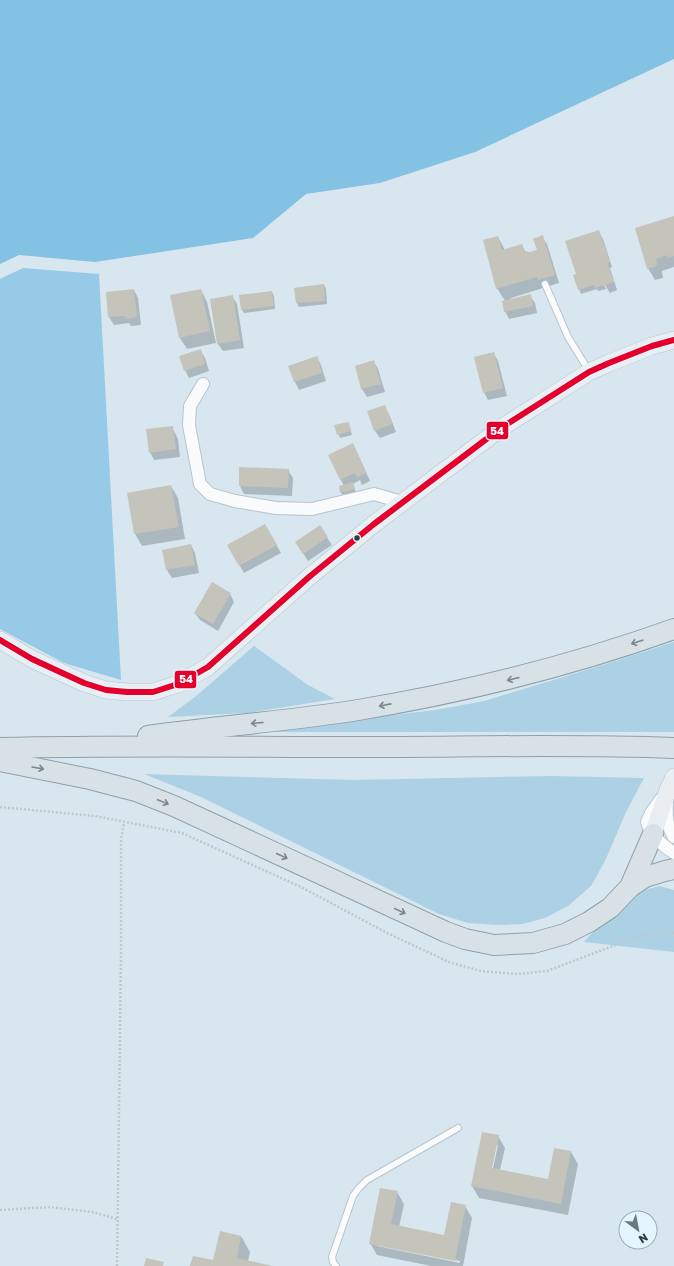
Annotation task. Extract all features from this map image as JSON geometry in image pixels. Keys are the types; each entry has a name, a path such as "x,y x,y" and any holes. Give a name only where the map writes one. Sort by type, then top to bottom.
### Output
{"main road":[{"path":"0,640 32,659 84,683 106,690 153,692 178,684 208,667 309,577 402,502 501,428 590,372 652,346 674,340"},
{"path":"83,746 200,728 275,722 358,710 470,689 526,676 582,660 674,629"},
{"path":"0,748 83,746 578,746 674,748"},
{"path":"0,761 90,778 136,792 174,806 432,926 464,939 494,945 533,943 565,934 589,922 610,908 630,887 646,877 674,869"},
{"path":"630,887 653,834 671,783"}],"street":[{"path":"203,384 190,406 189,425 200,484 210,494 235,501 276,508 312,509 374,494 402,502"},
{"path":"671,783 666,815 668,825 674,837"},
{"path":"653,834 664,846 674,853"}],"lane":[{"path":"545,284 568,337 590,372"},
{"path":"336,1266 332,1257 353,1196 358,1189 367,1180 458,1128"}],"path":[{"path":"0,807 95,816 124,823 121,840 122,956 117,1266"},
{"path":"0,1210 50,1207 92,1212 118,1219"}],"shaded area":[{"path":"0,0 674,0 674,59 475,152 380,183 306,194 253,238 95,262 19,255 0,264"},
{"path":"23,268 99,274 121,680 64,663 0,629 0,279"},
{"path":"674,642 674,732 255,732 435,710 484,701"},
{"path":"254,646 308,685 335,699 248,713 168,717 195,697"},
{"path":"144,774 353,780 551,776 644,778 627,810 605,861 591,886 568,906 545,918 523,924 497,925 468,923 439,914 201,797"},
{"path":"660,886 674,890 674,952 584,942 610,913 629,897"}],"building":[{"path":"674,216 674,256 668,258 667,255 656,259 657,266 647,269 635,228"},
{"path":"599,230 610,262 607,263 614,282 595,288 594,285 578,290 573,275 576,274 565,241"},
{"path":"543,235 555,275 538,280 537,277 496,289 483,240 498,236 502,250 522,244 524,251 530,252 537,250 533,239"},
{"path":"324,284 325,301 296,303 294,288"},
{"path":"134,289 137,317 125,319 125,316 108,317 106,292"},
{"path":"201,289 210,331 179,338 170,295"},
{"path":"272,291 274,306 241,310 239,295"},
{"path":"531,294 533,306 504,312 502,301"},
{"path":"233,295 240,340 217,344 210,299"},
{"path":"201,349 205,364 184,371 179,356"},
{"path":"494,352 503,388 483,393 474,357"},
{"path":"317,356 322,373 294,382 288,366"},
{"path":"374,360 381,384 361,389 355,366"},
{"path":"385,405 392,424 374,431 367,411"},
{"path":"349,422 351,431 337,435 334,425"},
{"path":"173,426 176,449 149,453 146,429"},
{"path":"353,443 366,473 357,477 355,473 340,480 328,455"},
{"path":"239,467 289,469 288,488 239,486"},
{"path":"353,482 355,489 340,493 339,486"},
{"path":"171,485 179,527 134,534 127,493"},
{"path":"265,524 277,545 239,566 227,545"},
{"path":"320,525 328,537 303,554 295,542"},
{"path":"191,544 195,565 166,570 162,550"},
{"path":"212,582 231,593 213,624 194,613"},
{"path":"482,1132 499,1135 492,1168 548,1179 554,1148 571,1151 561,1204 471,1186"},
{"path":"380,1188 398,1191 391,1224 444,1235 451,1202 466,1205 455,1261 369,1244"},
{"path":"220,1231 241,1236 237,1258 273,1266 190,1266 193,1256 213,1260"},
{"path":"146,1258 164,1262 163,1266 144,1266"}],"transit line":[{"name":"54","path":"0,640 32,659 84,683 106,690 153,692 178,684 208,667 309,577 374,524 501,428 589,372 652,346 674,340"}]}
